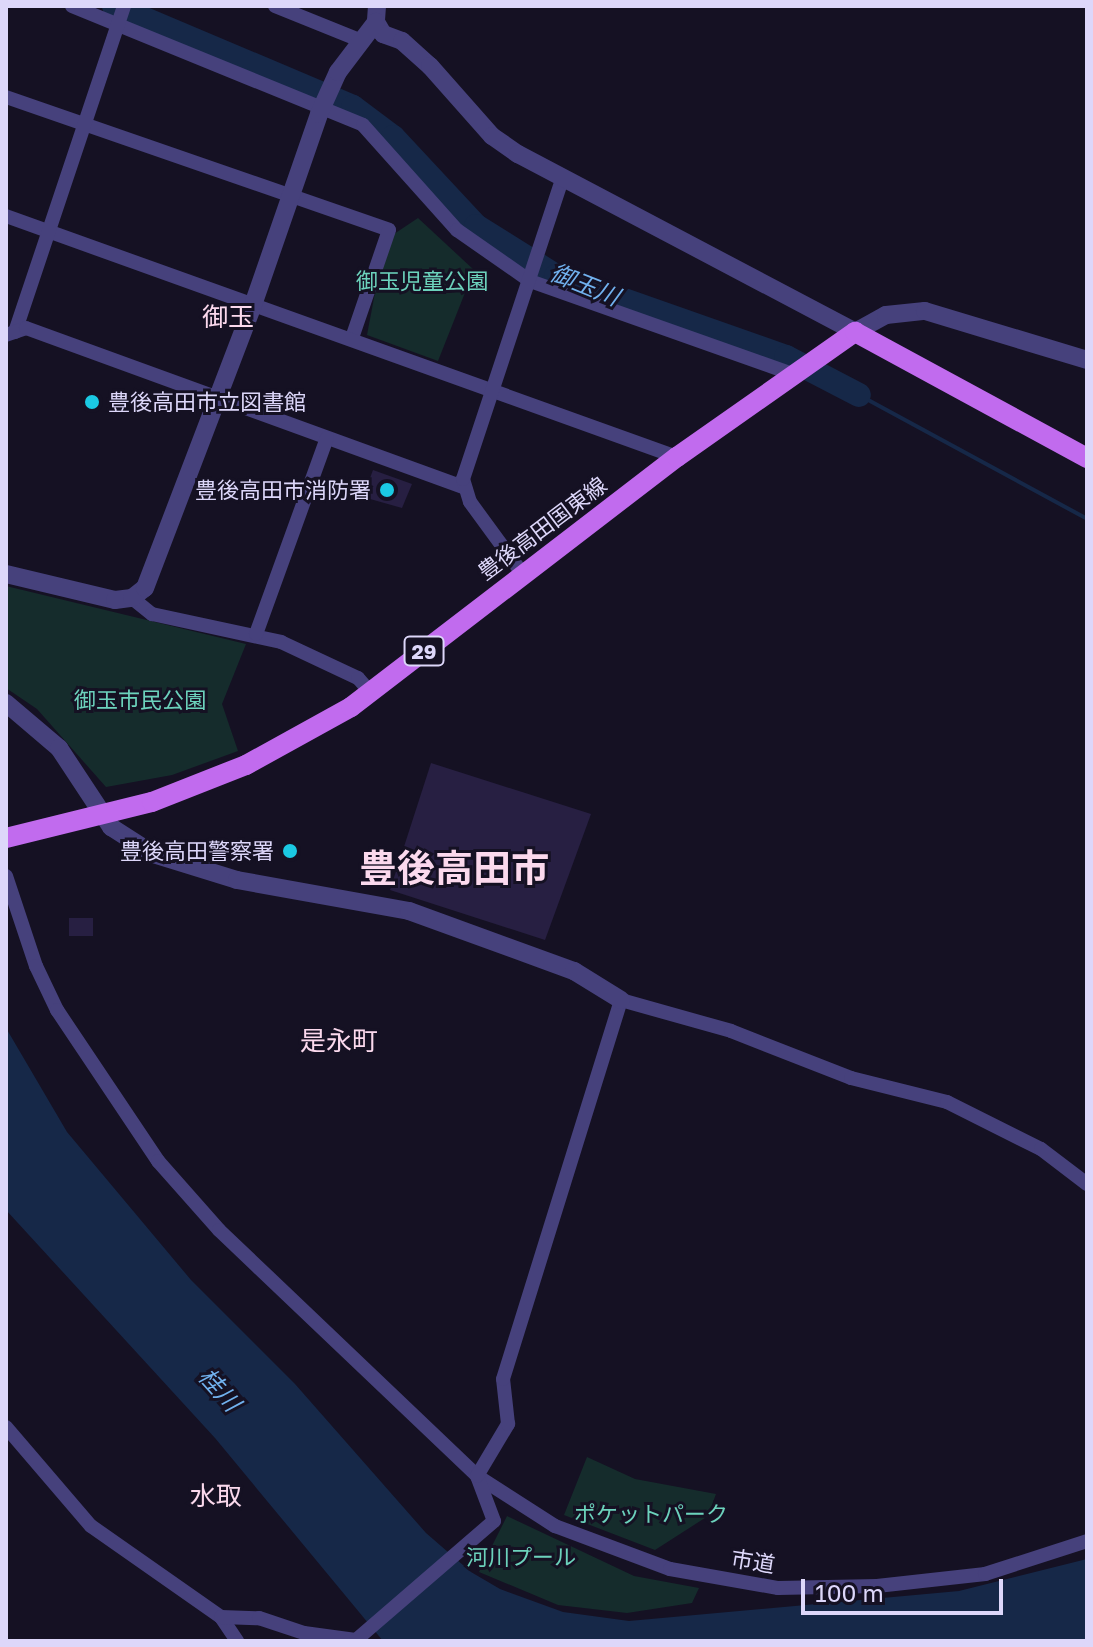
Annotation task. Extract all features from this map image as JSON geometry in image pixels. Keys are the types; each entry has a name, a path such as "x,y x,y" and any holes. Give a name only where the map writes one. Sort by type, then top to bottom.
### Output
{"main road":[{"name":"豊後高田国東線","path":"6,838 152,802 246,765 371,693 522,573 677,457 855,332"},
{"path":"855,332 1087,458"}],"street":[{"path":"72,6 323,104 363,125 457,230 492,260 530,281 799,369"},
{"path":"10,333 124,6"},
{"path":"275,6 359,40"},
{"path":"132,598 150,580 214,398 254,302 323,104 377,14"},
{"path":"377,14 383,34 402,41 447,82 492,136 855,332 886,315 925,311 1087,360"},
{"path":"6,97 389,230 352,338"},
{"path":"462,487 563,177"},
{"path":"6,216 254,302 677,457"},
{"path":"10,333 26,328 462,487 522,573"},
{"path":"256,634 327,438"},
{"path":"6,574 105,599 132,598 152,614 256,634 358,678 371,693"},
{"path":"6,703 59,748 101,815 134,844 190,867 409,911 574,971 621,1000 731,1031 851,1078 947,1102 1022,1138 1087,1184"},
{"path":"6,876 36,966 57,1010 158,1161 219,1230 477,1476 481,1496 494,1513 494,1521 482,1537 356,1640 304,1633 259,1618 221,1617"},
{"path":"477,1476 508,1424 503,1379 621,1000"},
{"path":"6,1427 91,1526 221,1617 237,1641"},
{"name":"市道","path":"477,1476 569,1532 670,1569 778,1588 877,1586 985,1574 1087,1541"}],"green space":[{"name":"御玉児童公園","path":"418,218 474,270 438,361 367,335 385,240"},
{"name":"御玉市民公園","path":"6,586 246,644 222,704 238,751 172,775 106,787 37,709 6,688"},
{"name":"ポケットパーク","path":"587,1457 635,1479 716,1494 708,1516 655,1550 564,1515"},
{"name":"河川プール","path":"507,1516 634,1576 699,1588 692,1603 627,1613 558,1605 479,1572"}],"water":[{"name":"桂川","path":"6,1028 67,1132 191,1280 295,1384 426,1533 471,1572 500,1589 563,1612 629,1621 959,1591 1087,1559 1087,1641 383,1641 215,1438 6,1210"}],"building":[{"name":"豊後高田市消防署","path":"373,470 412,484 402,508 363,497"},
{"path":"431,763 591,814 545,940 390,890"},
{"path":"69,918 93,918 93,936 69,936"}],"waterway":[{"name":"御玉川","path":"114,6 353,107 393,137 476,226 556,276 786,357 859,395"},
{"name":"御玉川","path":"859,395 1087,519"}],"place":[{"name":"豊後高田市立図書館","path":"92,402"},
{"name":"豊後高田市消防署","path":"387,490"},
{"name":"豊後高田警察署","path":"290,851"}],"district":[{"name":"御玉","path":"228,317"},
{"name":"豊後高田市","path":"454,868"},
{"name":"是永町","path":"339,1041"},
{"name":"水取","path":"216,1496"}]}
